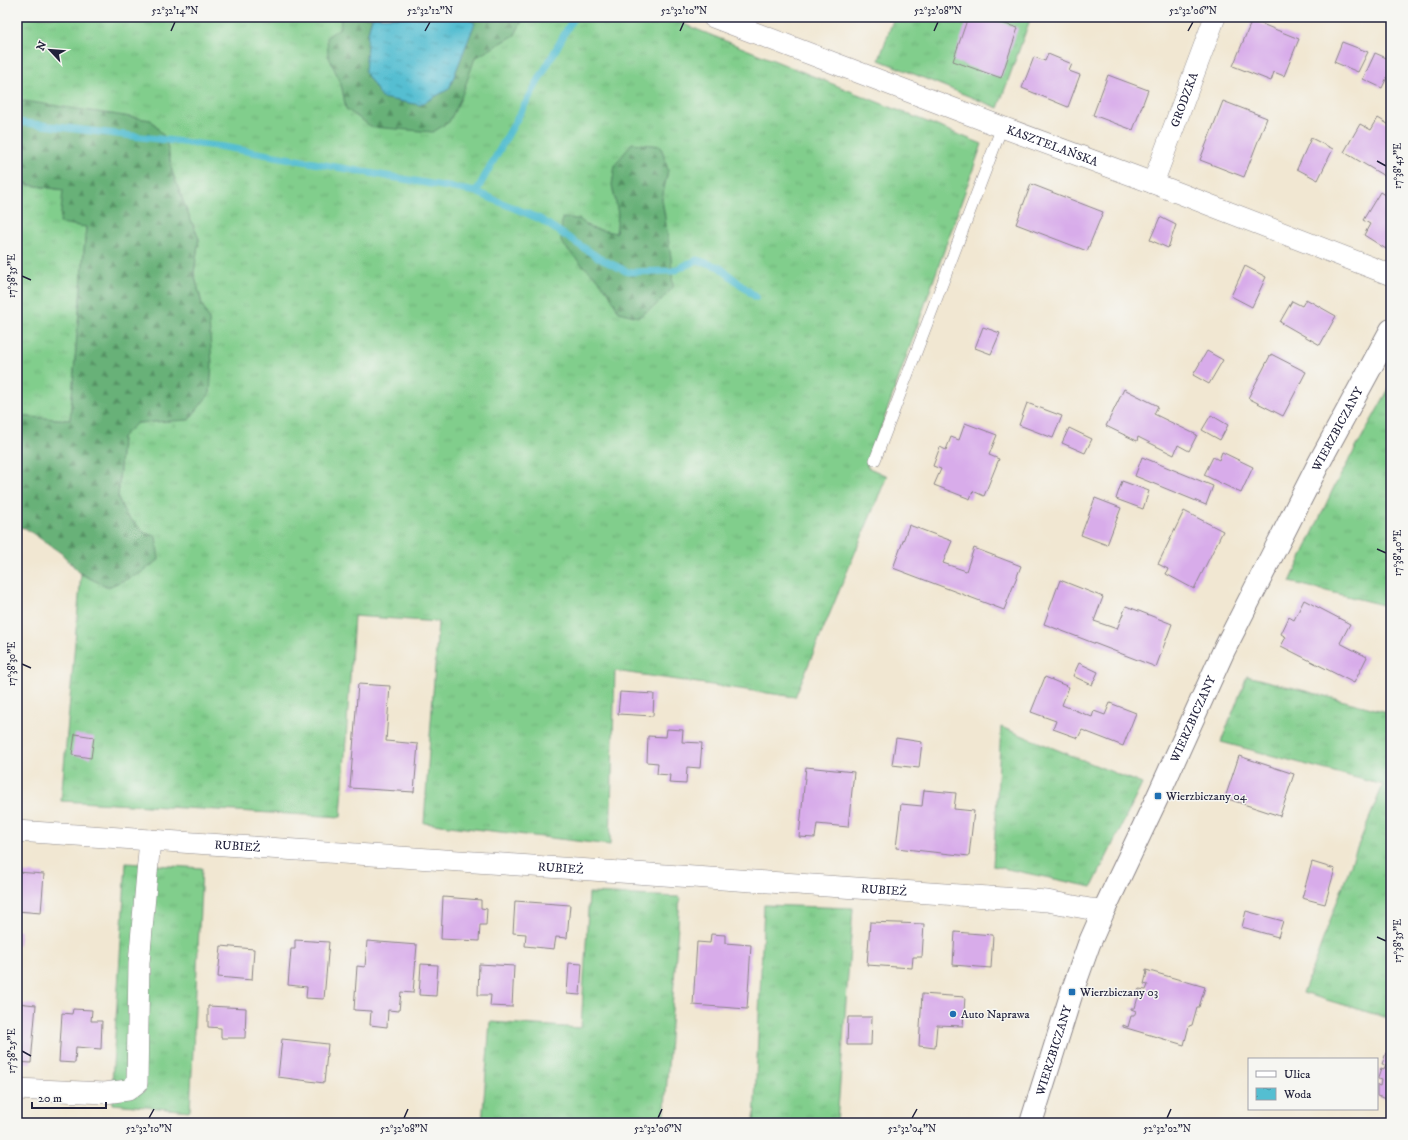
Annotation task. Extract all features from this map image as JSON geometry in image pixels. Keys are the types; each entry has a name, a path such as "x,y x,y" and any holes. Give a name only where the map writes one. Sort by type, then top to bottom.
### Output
{"street":[{"name":"KASZTELAŃSKA","path":"713,17 1153,183 1391,275"},
{"name":"GRODZKA","path":"1153,183 1215,17"},
{"name":"WIERZBICZANY","path":"1031,1123 1072,992 1089,944 1104,910 1228,643 1320,460 1391,330"},
{"name":"RUBIEŻ","path":"17,830 1039,900 1090,910 1104,910"},
{"path":"17,1088 105,1092 128,1090 137,1083 139,963 150,840"}],"lane":[{"path":"875,460 1002,127"}],"green space":[{"path":"17,17 666,17 982,144 867,467 887,476 795,697 615,671 610,845 424,823 438,622 354,616 341,817 61,801 81,574 108,587 145,533 126,515 118,498 122,437 136,423 167,421 209,320 202,304 194,273 199,239 172,171 166,139 17,100"},
{"path":"340,17 372,17 368,33 449,89 474,24 465,17 524,17 515,35 475,58 461,98 449,122 433,132 372,127 346,109 341,84 328,55 327,37 341,27"},
{"path":"894,17 1031,17 998,108 879,60"},
{"path":"17,100 151,120 166,139 172,171 199,239 194,273 202,304 209,320 212,363 210,393 189,420 137,423 122,437 118,498 126,515 145,533 156,536 159,560 141,573 108,587 81,574 61,553 25,528 17,527 17,416 70,420 86,227 60,223 63,190 17,183"},
{"path":"632,143 661,146 668,170 662,199 671,257 673,288 655,306 638,317 619,312 609,293 597,278 580,263 561,242 562,218 579,219 591,228 616,233 618,214 612,185 615,165"},
{"path":"17,183 63,190 86,227 70,420 17,416"},
{"path":"1391,385 1391,607 1290,582 1333,489"},
{"path":"1247,676 1391,713 1391,1019 1303,993 1357,848 1383,785 1221,742"},
{"path":"1001,727 1142,784 1092,887 993,866"},
{"path":"126,863 202,868 190,1111 113,1104 112,1081"},
{"path":"589,893 680,897 664,1123 482,1123 490,1022 581,1028"},
{"path":"764,905 853,908 837,1123 754,1123"}],"water":[{"path":"372,17 465,17 475,23 449,89 420,105 382,98 365,72 368,33"}],"building":[{"path":"968,17 984,17 1018,28 1001,78 953,61"},
{"path":"1252,20 1299,39 1284,76 1274,72 1271,81 1233,66"},
{"path":"1342,42 1368,52 1358,72 1334,62"},
{"path":"1375,53 1391,60 1391,69 1382,88 1363,79"},
{"path":"1048,54 1072,64 1069,71 1080,75 1068,107 1022,88 1034,57 1045,61"},
{"path":"1108,75 1148,90 1133,130 1093,115"},
{"path":"1223,101 1267,118 1244,177 1200,160"},
{"path":"1378,118 1391,126 1391,169 1386,177 1344,152 1360,124 1371,130"},
{"path":"1311,138 1333,149 1318,180 1297,169"},
{"path":"1031,184 1103,212 1087,251 1016,224"},
{"path":"1380,192 1391,199 1391,241 1386,249 1364,235 1370,224 1363,220"},
{"path":"1160,217 1176,225 1168,248 1150,240"},
{"path":"1245,266 1266,277 1252,307 1231,296"},
{"path":"1306,299 1336,316 1320,345 1280,322 1292,301 1302,306"},
{"path":"983,327 1000,333 991,354 975,348"},
{"path":"1207,351 1223,360 1209,384 1193,375"},
{"path":"1271,354 1306,372 1283,416 1248,398"},
{"path":"1124,389 1158,406 1154,414 1197,435 1189,451 1178,445 1174,455 1138,437 1137,441 1106,426"},
{"path":"1027,403 1062,416 1053,438 1019,425"},
{"path":"1211,415 1228,425 1220,440 1202,430"},
{"path":"965,423 997,435 989,455 999,459 984,496 973,491 970,499 934,485 941,469 933,466 940,447 946,450 951,437 959,440"},
{"path":"1069,428 1092,439 1085,453 1062,443"},
{"path":"1222,452 1253,467 1241,493 1204,475 1213,457 1219,460"},
{"path":"1142,457 1213,486 1206,505 1135,476"},
{"path":"1122,481 1149,491 1143,509 1116,499"},
{"path":"1095,498 1121,508 1107,545 1081,535"},
{"path":"1184,511 1223,531 1194,589 1166,574 1168,569 1158,564"},
{"path":"909,525 952,541 943,563 966,571 974,548 1021,566 1004,610 893,568"},
{"path":"1060,580 1103,597 1094,621 1117,629 1126,606 1172,624 1156,667 1044,624"},
{"path":"1304,600 1350,624 1340,643 1367,657 1354,683 1281,646 1286,637 1281,634 1289,617 1294,620"},
{"path":"1079,663 1098,672 1092,685 1073,676"},
{"path":"1045,677 1069,687 1062,705 1092,717 1094,711 1105,715 1110,703 1136,713 1123,746 1082,730 1078,738 1053,729 1056,721 1031,712"},
{"path":"358,684 390,686 386,741 418,744 414,792 350,788"},
{"path":"620,692 654,694 653,716 618,714"},
{"path":"667,729 683,730 682,742 702,743 700,768 687,767 686,784 669,783 670,775 657,774 658,763 647,762 648,736 666,737"},
{"path":"75,734 94,737 91,758 72,755"},
{"path":"896,738 922,742 919,768 892,765"},
{"path":"1239,756 1294,774 1280,816 1225,798"},
{"path":"806,767 854,772 848,827 817,824 815,838 799,837"},
{"path":"924,790 956,793 954,809 974,811 969,856 896,848 901,804 922,806"},
{"path":"1312,862 1335,869 1325,904 1302,898"},
{"path":"17,872 44,874 41,913 17,911"},
{"path":"443,897 481,900 481,908 487,909 486,925 480,925 479,941 441,939"},
{"path":"515,901 570,905 567,938 556,937 554,949 525,946 526,934 513,933"},
{"path":"1246,911 1283,921 1278,937 1242,927"},
{"path":"870,922 924,924 922,957 913,957 912,968 867,965"},
{"path":"17,930 21,931 19,945 17,945"},
{"path":"955,932 993,935 991,968 953,965"},
{"path":"711,934 725,935 725,943 751,945 747,1009 693,1005 697,942 710,943"},
{"path":"295,940 329,942 324,999 306,998 307,987 288,985 291,949 295,949"},
{"path":"367,941 417,945 413,993 401,992 399,1011 388,1010 387,1027 370,1025 371,1011 354,1010 357,966 365,967"},
{"path":"221,946 254,949 252,980 218,977"},
{"path":"569,963 582,964 580,995 567,994"},
{"path":"421,964 438,965 436,996 419,995"},
{"path":"479,964 514,966 512,1007 490,1006 491,995 478,995"},
{"path":"1146,970 1205,987 1192,1025 1189,1026 1184,1045 1123,1027 1123,1025 1128,1027 1131,1016 1134,1016 1136,1011 1131,1008 1135,1008 1138,997 1142,998 1143,992 1138,991 1139,989 1146,990 1148,985 1144,984 1147,972"},
{"path":"922,994 965,997 963,1026 937,1025 935,1048 919,1046"},
{"path":"17,1003 36,1005 31,1063 17,1062"},
{"path":"208,1006 246,1008 245,1038 221,1038 221,1028 208,1027"},
{"path":"73,1009 92,1010 91,1021 102,1021 101,1049 76,1047 75,1063 59,1062 62,1013 72,1014"},
{"path":"848,1017 872,1017 871,1045 847,1045"},
{"path":"282,1039 328,1044 324,1083 278,1077"},
{"path":"1391,1049 1391,1100 1378,1096 1378,1085 1380,1086 1381,1080 1378,1078 1381,1069 1384,1070 1386,1065 1382,1064 1386,1053 1389,1054"}],"waterway":[{"path":"476,192 574,17"},
{"path":"17,122 224,147 476,192 540,219 599,258 628,272 673,271 697,260 719,267 756,297"}],"place":[{"name":"Wierzbiczany 04","path":"1158,796"},
{"name":"Wierzbiczany 03","path":"1072,992"},
{"name":"Auto Naprawa","path":"953,1014"}]}
